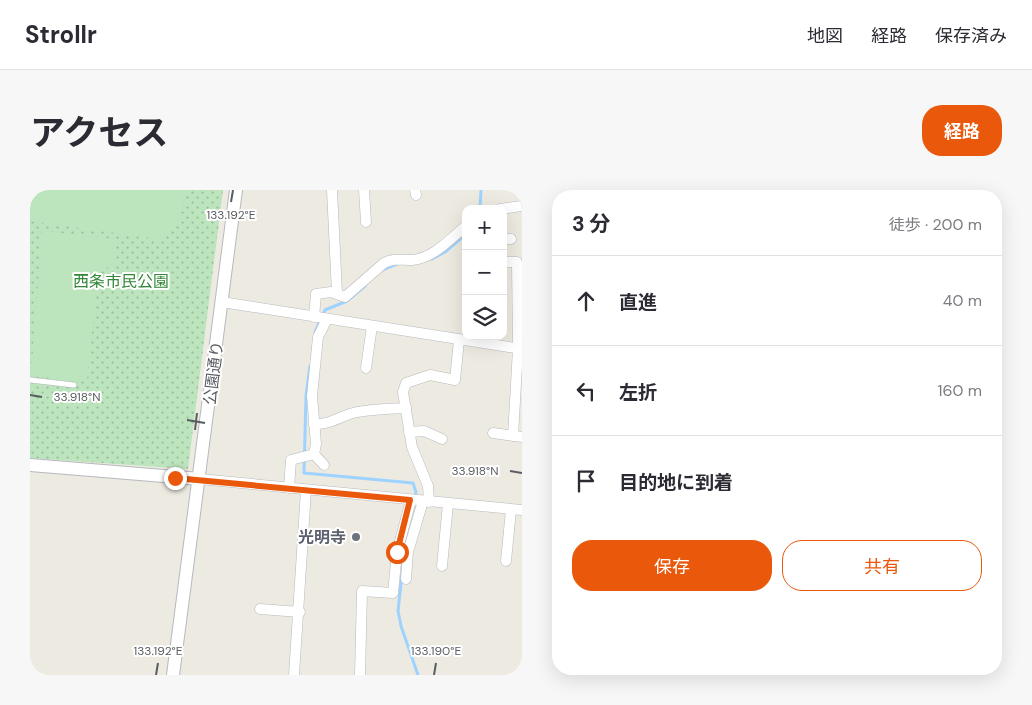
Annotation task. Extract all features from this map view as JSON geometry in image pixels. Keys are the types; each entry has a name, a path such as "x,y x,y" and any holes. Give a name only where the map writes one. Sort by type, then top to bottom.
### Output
{"street":[{"name":"公園通り","path":"173,675 200,479 236,190"},
{"path":"332,190 337,293"},
{"path":"364,190 366,222"},
{"path":"507,208 522,206"},
{"path":"314,317 316,294 337,293 345,297 384,263 392,259 413,260 437,251 462,229"},
{"path":"493,432 517,436 520,349 517,262 507,262"},
{"path":"222,302 520,349"},
{"path":"314,454 316,444 312,396 318,337 327,319"},
{"path":"366,368 372,326"},
{"path":"360,675 362,591 393,593 397,552 419,501 428,486 412,447 403,392 406,383 430,375 455,380 459,340"},
{"path":"314,424 325,425 350,414 366,411 406,408"},
{"path":"409,432 424,431 442,439"},
{"path":"289,488 291,460 314,454"},
{"path":"314,454 324,465"},
{"path":"30,465 200,479 522,510"},
{"path":"294,675 300,612 306,490"},
{"path":"406,579 408,552 419,501"},
{"path":"442,566 448,504"},
{"path":"506,561 511,510"},
{"path":"260,609 300,612"}],"lane":[{"path":"30,380 74,385"}],"green space":[{"name":"西条市民公園","path":"30,190 223,190 188,469 30,458"},
{"path":"32,190 185,190 183,207 176,225 172,230 157,239 30,221"},
{"path":"42,231 116,239 113,268 99,267 87,381 31,376"}],"waterway":[{"path":"480,205 481,190"},
{"path":"432,259 445,252 462,237"},
{"path":"382,270 397,264"},
{"path":"315,332 325,310 347,301 365,286"},
{"path":"310,366 306,396 304,473 413,483 416,492 414,499"},
{"path":"406,539 398,611 401,626 418,675"}],"place":[{"name":"光明寺","path":"356,537"}],"route":[{"path":"175,478 410,500 397,552"}]}
